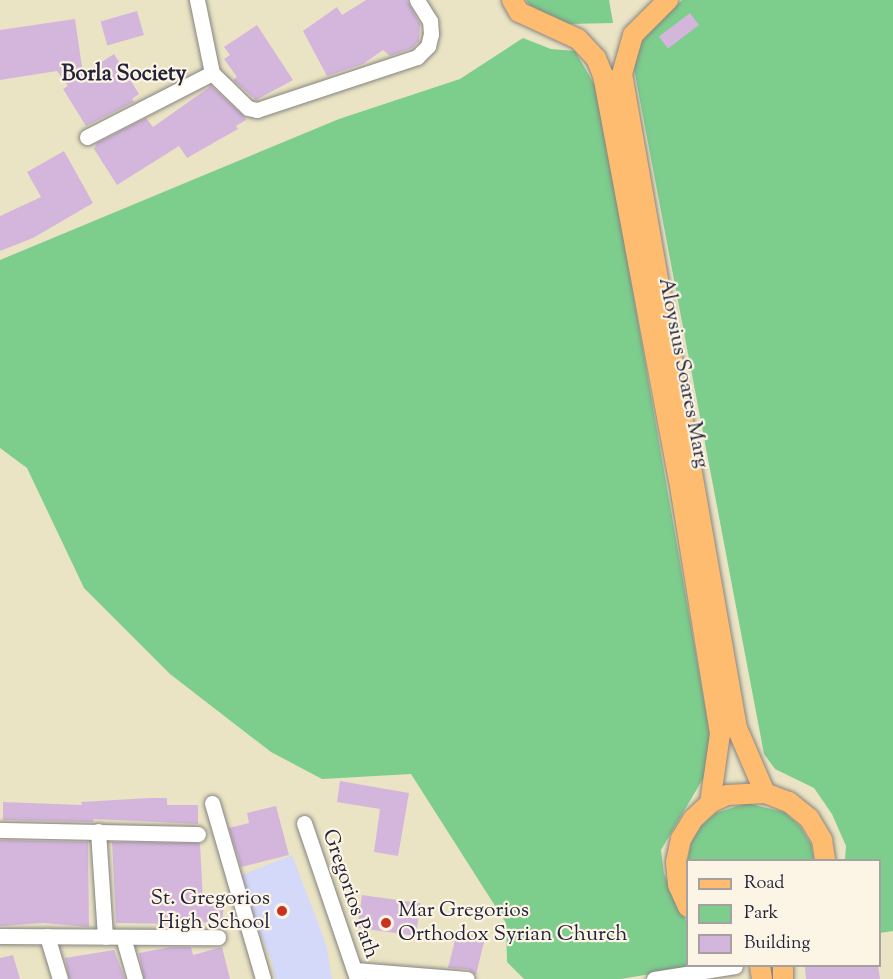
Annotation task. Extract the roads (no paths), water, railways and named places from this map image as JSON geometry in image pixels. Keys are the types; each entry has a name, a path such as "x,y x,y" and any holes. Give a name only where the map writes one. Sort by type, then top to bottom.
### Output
{"main road":[{"name":"Aloysius Soares Marg","path":"512,0 519,12 578,39 596,58 619,108"},
{"name":"Aloysius Soares Marg","path":"668,0 633,35 622,62 619,108 668,380 737,728 765,793"},
{"name":"Aloysius Soares Marg","path":"687,479 720,734 710,803"},
{"path":"686,905 678,885 678,851 693,819 710,803 746,792 765,793 789,802 809,818 822,840 825,859"}],"street":[{"path":"197,0 212,73 248,108 257,110 417,57 428,46 431,34 429,21 417,0"},
{"path":"87,137 212,73"},
{"path":"212,804 263,979"},
{"name":"Gregorios Path","path":"304,823 356,974"},
{"path":"0,830 198,834"},
{"path":"98,831 105,937"},
{"path":"0,936 218,937"},
{"path":"47,936 60,979"},
{"path":"123,937 135,979"},
{"path":"654,979 729,967"},
{"path":"356,974 467,979"}],"place":[{"name":"St. Gregorios High School","path":"282,911"},
{"name":"Mar Gregorios Orthodox Syrian Church","path":"386,923"}],"district":[{"name":"Borla Society","path":"124,76"}]}
